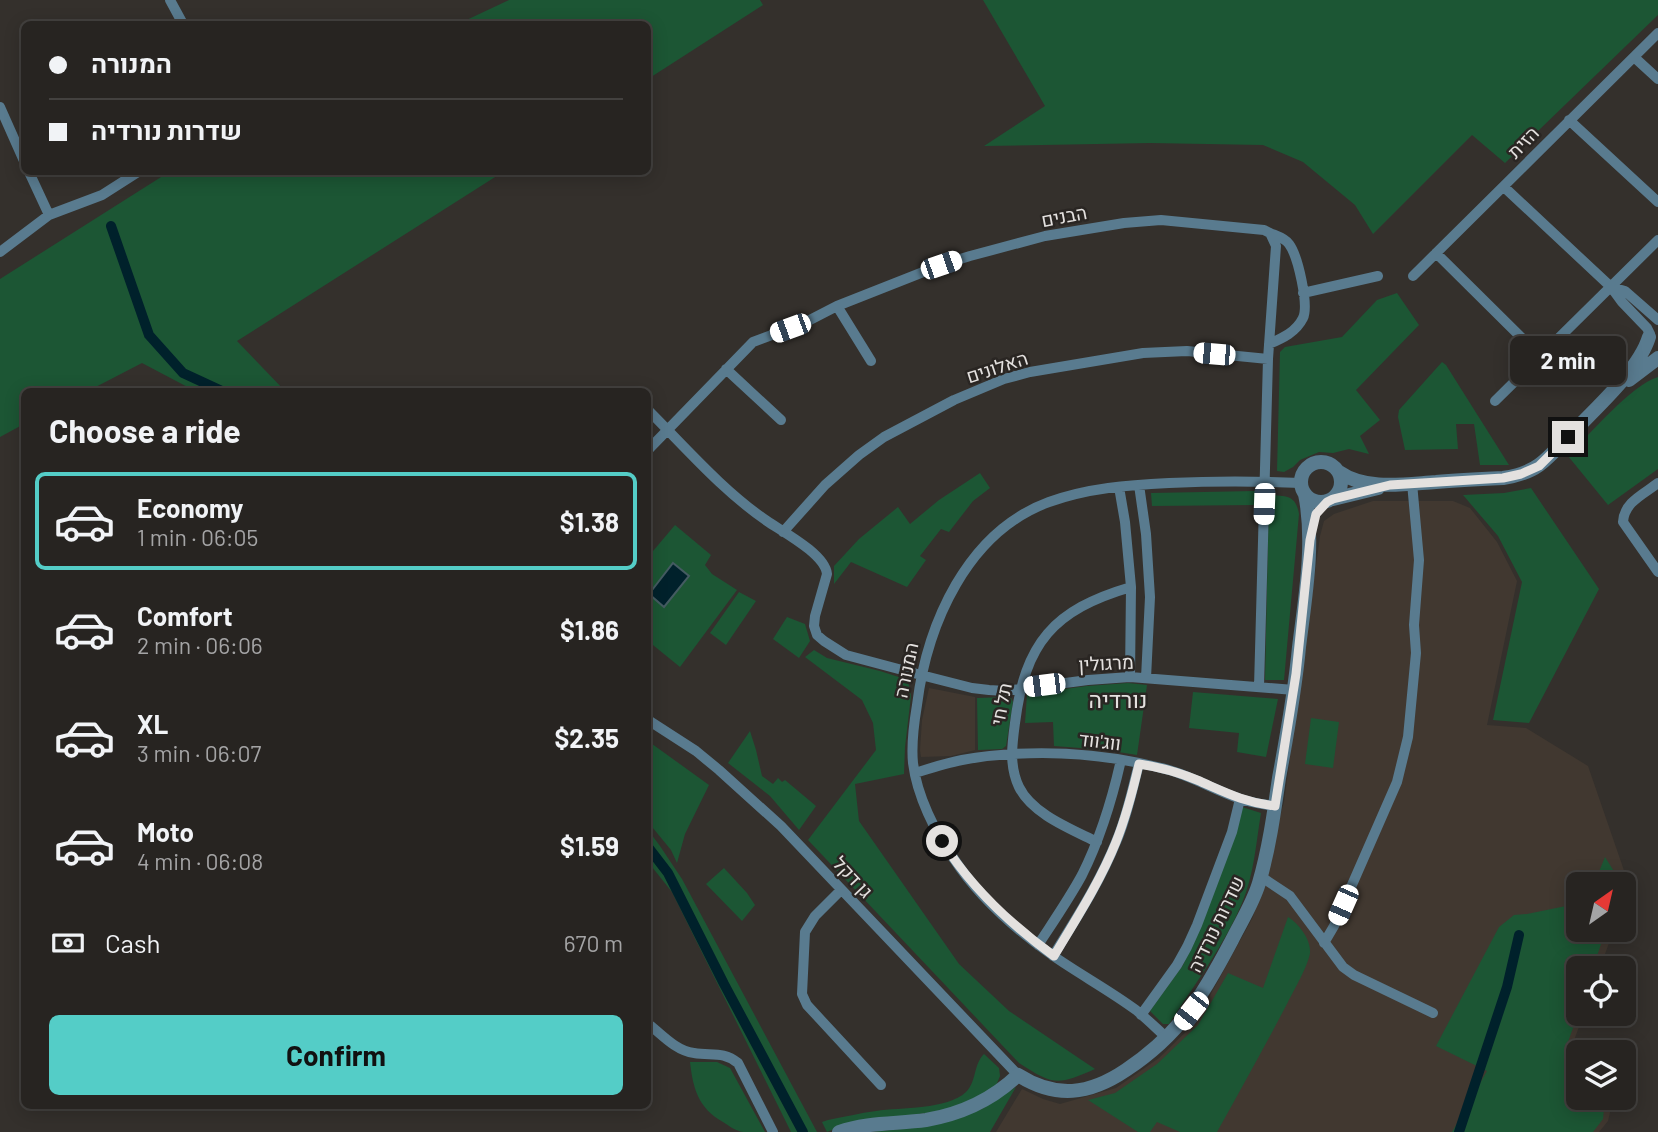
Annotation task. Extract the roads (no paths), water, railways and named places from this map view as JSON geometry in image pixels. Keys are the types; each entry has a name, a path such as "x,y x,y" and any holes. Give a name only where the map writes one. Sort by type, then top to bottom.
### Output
{"street":[{"path":"170,0 181,21"},
{"name":"הזית","path":"1413,276 1658,33"},
{"path":"1634,57 1658,79"},
{"path":"0,107 21,154"},
{"path":"1569,120 1658,202"},
{"path":"30,175 49,215"},
{"path":"0,252 49,215 102,195 133,175"},
{"path":"1504,187 1611,287 1616,296 1647,328 1654,328"},
{"name":"הבנים","path":"651,447 753,342 905,279 970,256 1081,229 1161,220 1256,228 1270,233"},
{"path":"1269,344 1293,331 1305,315 1296,257 1288,242 1270,233"},
{"path":"1259,687 1268,359 1276,246 1270,233"},
{"path":"1495,401 1658,240"},
{"path":"1436,253 1540,356"},
{"path":"1303,293 1378,276"},
{"path":"837,306 871,361"},
{"path":"1654,328 1652,346 1658,352"},
{"path":"1390,485 1350,478 1326,462 1314,463 1304,471 1303,489 1314,501 1330,500 1390,485 1503,478 1528,471 1539,466 1611,394 1641,356 1654,328"},
{"name":"האלונים","path":"783,532 825,485 884,437 954,400 1004,379 1143,353 1187,351 1268,359"},
{"path":"1611,394 1658,358"},
{"path":"726,369 780,420"},
{"path":"651,413 734,496 821,561 827,574 814,616 817,635 846,654 921,676"},
{"path":"1330,500 1341,488 1339,472"},
{"name":"המנורה","path":"1167,1038 1141,1015 1038,945 977,889 952,858 930,816 914,768 913,736 921,676 930,639 948,597 970,564 1000,532 1046,503 1071,495 1119,487 1190,482 1264,482 1303,489"},
{"path":"1324,943 1398,782 1408,737 1416,653 1414,625 1419,560 1412,483"},
{"path":"1658,483 1627,507 1623,522 1658,572"},
{"path":"1139,485 1146,534 1150,597 1146,678"},
{"path":"1119,487 1131,587 1130,677"},
{"name":"שדרות נורדיה","path":"1303,489 1309,513 1310,540"},
{"name":"שדרות נורדיה","path":"1017,1075 1032,1084 1054,1091 1082,1090 1102,1084 1122,1073 1167,1038 1191,1011 1219,966 1252,899 1260,876 1275,806 1294,690 1310,540 1316,514 1330,500"},
{"name":"תל חי","path":"1097,842 1055,822 1032,804 1019,788 1013,770 1012,754 1018,700 1028,666 1049,630 1081,605 1104,594 1131,587"},
{"name":"מרגולין","path":"921,676 972,688 1005,691 1130,677 1294,690"},
{"name":"גן דקל","path":"651,722 696,751 781,826 1017,1075"},
{"name":"ווג'ווד","path":"914,768 1012,754 1063,754 1121,760 1170,770 1240,799 1275,806"},
{"path":"914,768 939,760"},
{"path":"1038,945 1071,894 1097,842 1121,760"},
{"path":"1054,956 1092,892 1115,846 1139,764"},
{"path":"1141,1015 1187,947 1232,832 1240,799"},
{"path":"1260,876 1290,896 1343,967 1354,975 1433,1013"},
{"path":"841,890 815,915 805,932 803,994 807,1005 881,1085"},
{"path":"651,1027 681,1049 693,1053 718,1054 730,1057 738,1063 773,1132"},
{"path":"839,1132 858,1126 927,1119 977,1105 1002,1090 1017,1075"}],"water":[{"path":"673,563 689,576 664,607 651,596 651,591"}],"waterway":[{"path":"111,226 149,335 183,373 215,388"},
{"path":"651,851 668,873 803,1132"},
{"path":"1459,1132 1507,987 1519,935"}],"district":[{"name":"נורדיה","path":"1118,700"}]}
